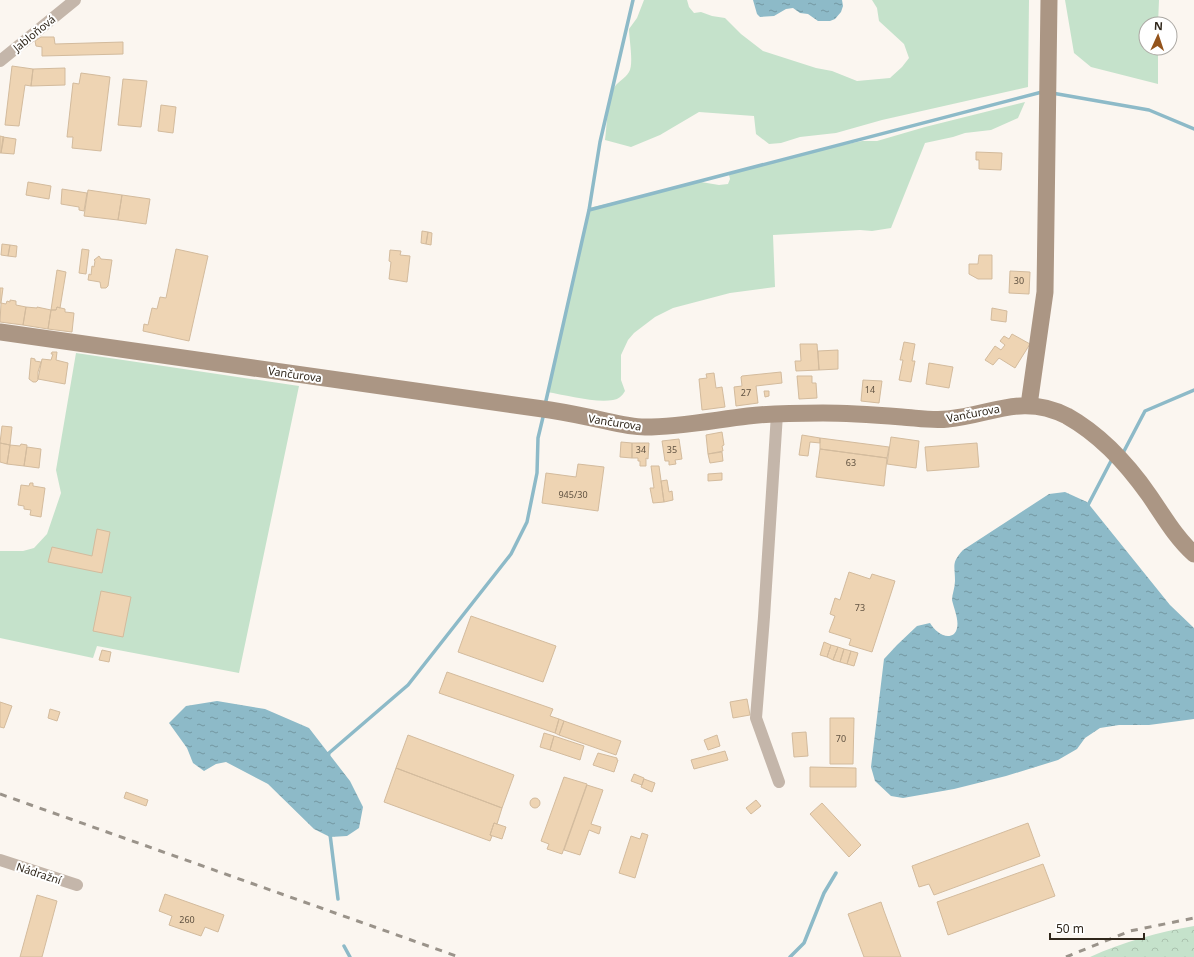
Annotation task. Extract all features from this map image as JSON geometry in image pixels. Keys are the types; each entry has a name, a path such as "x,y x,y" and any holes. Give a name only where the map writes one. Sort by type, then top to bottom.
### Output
{"street":[{"path":"1029,405 1045,292 1049,0"},
{"name":"Jabloňová","path":"0,61 70,2"},
{"name":"Vančurova","path":"0,332 550,410 632,426 680,425 777,414 825,413 933,420 949,419 1007,406 1029,405 1050,409 1068,417 1091,433 1107,447 1136,477 1176,536 1194,554"},
{"path":"777,414 756,718 779,782"},
{"name":"Nádražní","path":"0,860 77,885"}],"green space":[{"path":"644,0 687,0 689,7 694,13 701,12 712,16 725,18 741,34 763,51 816,68 832,71 857,81 890,78 909,58 904,44 879,21 877,8 872,0 1029,0 1028,87 882,120 836,133 800,137 781,143 769,144 756,134 754,116 699,112 660,135 631,147 605,140 608,108 613,90 629,72 630,68 631,58 629,29 637,18"},
{"path":"1065,0 1159,0 1158,16 1138,16 1138,56 1158,56 1158,84 1091,67 1074,53"},
{"path":"1025,102 1018,118 991,130 965,133 925,143 891,228 872,231 860,230 773,235 775,287 730,293 673,308 655,317 634,333 628,340 621,355 621,380 625,391 619,398 606,401 547,392 589,208 701,182 719,185 728,184 730,179 729,175 751,167 862,141 877,141 925,127"},
{"path":"76,353 299,386 239,673 97,646 93,658 0,638 0,551 23,551 34,548 47,534 61,493 56,470"},
{"path":"1194,926 1194,957 1090,957 1141,938"}],"water":[{"path":"753,0 842,0 843,6 841,12 835,19 830,21 818,21 808,14 800,13 793,8 786,9 774,16 760,17 757,14"},
{"path":"1065,492 1087,502 1170,605 1194,628 1194,719 1149,725 1119,725 1100,728 1085,738 1077,749 1058,760 1006,776 954,789 903,798 891,796 875,781 871,767 884,659 917,626 930,623 941,634 949,636 954,634 957,628 957,621 952,600 955,584 954,564 959,554 1049,494"},
{"path":"217,701 265,709 309,728 350,781 363,807 359,828 347,836 330,837 314,829 268,784 226,762 216,764 204,771 193,763 187,748 169,723 186,706"}],"building":[{"path":"41,37 54,37 55,44 123,42 123,54 42,56 42,47 36,46 35,41"},
{"path":"12,66 33,69 31,86 25,85 19,126 5,125"},
{"path":"65,68 65,85 31,86 33,69"},
{"path":"81,73 110,77 101,151 72,148 73,137 67,137 73,83 79,84"},
{"path":"123,79 147,81 141,127 118,125"},
{"path":"161,105 176,107 173,133 158,131"},
{"path":"0,136 4,137 1,153 0,153"},
{"path":"3,137 16,139 14,154 1,153"},
{"path":"976,152 1002,153 1001,170 979,169 979,160 976,160"},
{"path":"28,182 51,186 49,199 26,195"},
{"path":"62,189 87,193 84,211 79,210 79,207 61,204"},
{"path":"88,190 122,195 118,220 84,216"},
{"path":"122,195 150,199 146,224 118,220"},
{"path":"422,231 428,232 426,244 421,243"},
{"path":"428,232 432,233 431,245 426,244"},
{"path":"2,244 10,245 8,256 1,255"},
{"path":"10,245 17,246 16,257 8,256"},
{"path":"82,249 89,250 86,274 79,273"},
{"path":"176,249 208,256 189,341 143,331 144,324 148,325 152,308 157,309 160,297 166,298"},
{"path":"390,250 401,251 400,255 410,256 407,282 389,279 391,262 389,261"},
{"path":"979,255 992,255 992,279 978,279 969,274 969,264 978,264"},
{"path":"99,256 101,259 112,260 108,286 106,288 101,288 100,282 88,280 89,274 91,275 92,266 94,267 94,260"},
{"path":"57,270 66,272 60,308 57,307 56,310 51,310"},
{"path":"1010,271 1030,272 1029,294 1009,293"},
{"path":"0,288 3,288 1,303 0,303"},
{"path":"10,300 16,301 16,305 26,307 23,325 0,322 1,303 6,304 7,301 10,302"},
{"path":"26,307 37,307 51,310 48,329 23,325"},
{"path":"57,307 65,309 65,312 74,313 72,332 48,329 51,310 56,310"},
{"path":"992,308 1007,311 1006,322 991,320"},
{"path":"1012,334 1030,344 1015,368 999,358 993,365 985,360 995,346 1001,350 1005,345 1000,341 1004,336 1009,339"},
{"path":"904,342 915,344 912,361 915,361 911,382 899,380 903,360 900,360"},
{"path":"800,344 817,344 819,370 796,371 795,361 801,361"},
{"path":"838,350 838,369 819,370 818,351"},
{"path":"52,352 57,352 56,360 68,363 65,384 38,379 42,359 51,360 53,354 51,354"},
{"path":"31,358 35,359 35,361 41,362 38,372 38,380 36,382 29,379"},
{"path":"929,363 953,367 949,388 926,384"},
{"path":"781,372 782,383 756,386 758,403 736,406 734,387 742,386 742,376"},
{"path":"714,373 716,388 722,387 725,407 702,410 699,379 707,378 706,374"},
{"path":"797,376 812,376 812,383 816,383 817,398 799,399"},
{"path":"863,380 882,381 879,403 861,401"},
{"path":"764,391 769,391 769,396 765,397"},
{"path":"2,426 12,427 10,445 0,443"},
{"path":"722,432 724,445 722,446 723,451 708,454 706,435"},
{"path":"802,435 820,438 820,443 810,442 808,456 799,455"},
{"path":"891,437 919,441 916,468 887,464"},
{"path":"820,438 889,447 887,458 820,449"},
{"path":"679,439 682,459 675,460 676,464 669,465 669,461 665,461 662,441"},
{"path":"621,442 632,443 632,458 620,457"},
{"path":"0,443 10,445 7,464 0,462"},
{"path":"632,443 649,443 646,466 640,466 640,461 638,461 638,458 632,458"},
{"path":"977,443 979,467 927,471 925,447"},
{"path":"21,444 27,445 24,466 7,464 10,445 20,446"},
{"path":"27,447 41,449 39,468 24,466"},
{"path":"820,449 887,458 884,486 816,477"},
{"path":"722,452 723,461 710,463 708,454"},
{"path":"578,464 604,467 598,511 542,503 546,473 576,477"},
{"path":"651,466 659,466 664,502 653,503 650,488 654,488"},
{"path":"722,473 722,480 708,481 708,474"},
{"path":"667,480 669,492 672,491 673,500 664,502 661,481"},
{"path":"30,483 33,483 33,486 45,488 41,517 30,515 31,510 24,509 24,506 18,505 21,485 29,486"},
{"path":"97,529 110,532 102,573 48,562 52,547 92,556"},
{"path":"849,572 870,579 872,574 895,581 872,652 849,645 851,639 829,632 835,616 830,614 835,598 840,600"},
{"path":"101,591 131,597 123,637 93,631"},
{"path":"471,616 556,646 543,682 458,652"},
{"path":"824,642 831,645 827,657 820,655"},
{"path":"831,645 838,647 833,660 827,657"},
{"path":"838,647 844,649 840,662 833,660"},
{"path":"844,649 851,651 847,664 840,662"},
{"path":"102,650 111,652 109,662 99,660"},
{"path":"851,651 858,653 854,666 847,664"},
{"path":"447,672 553,709 550,716 559,719 555,733 439,693"},
{"path":"747,699 750,715 733,718 730,702"},
{"path":"0,702 12,706 4,728 0,727"},
{"path":"50,709 60,712 57,721 48,718"},
{"path":"830,718 854,718 853,764 830,764"},
{"path":"559,719 564,721 559,735 555,733"},
{"path":"564,721 621,741 616,755 559,735"},
{"path":"806,732 808,756 794,757 792,733"},
{"path":"544,733 554,736 550,750 540,747"},
{"path":"408,735 514,775 502,808 396,768"},
{"path":"717,735 720,746 708,750 704,740"},
{"path":"554,736 584,746 580,760 550,750"},
{"path":"725,751 728,760 694,769 691,760"},
{"path":"598,753 617,758 618,760 614,772 593,765"},
{"path":"810,767 856,768 856,787 810,787"},
{"path":"396,768 502,808 497,824 494,823 490,835 492,836 490,841 384,802"},
{"path":"634,774 644,778 642,785 631,781"},
{"path":"564,777 587,784 562,854 547,849 549,844 541,841"},
{"path":"644,779 655,783 652,792 641,787"},
{"path":"587,785 603,790 591,824 601,827 599,834 589,830 580,855 564,850"},
{"path":"126,792 148,800 146,806 124,798"},
{"path":"533,798 537,798 539,799 539,807 533,808 530,805 530,801"},
{"path":"756,800 761,806 751,814 746,808"},
{"path":"822,803 861,845 849,857 810,814"},
{"path":"494,823 506,827 502,839 490,835"},
{"path":"1028,823 1040,856 934,895 929,884 919,887 912,866"},
{"path":"642,833 648,835 635,878 619,873 631,836 640,839"},
{"path":"1043,864 1055,896 948,935 937,902"},
{"path":"165,894 224,915 218,932 205,927 201,936 169,925 172,916 159,911"},
{"path":"37,895 57,901 42,957 20,957"},
{"path":"881,902 901,957 864,957 848,914"}],"waterway":[{"path":"545,405 589,210 600,142 633,0"},
{"path":"589,210 1042,92"},
{"path":"1052,93 1149,110 1194,129"},
{"path":"1123,453 1145,411 1194,390"},
{"path":"328,758 329,753 408,685 511,554 527,522 537,473 538,438 544,413"},
{"path":"1087,507 1111,461"},
{"path":"330,834 338,899"},
{"path":"790,957 804,943 824,893 836,873"},
{"path":"344,946 350,957"}],"railway":[{"path":"0,794 459,957"},
{"path":"1066,957 1130,931 1194,918"}]}
